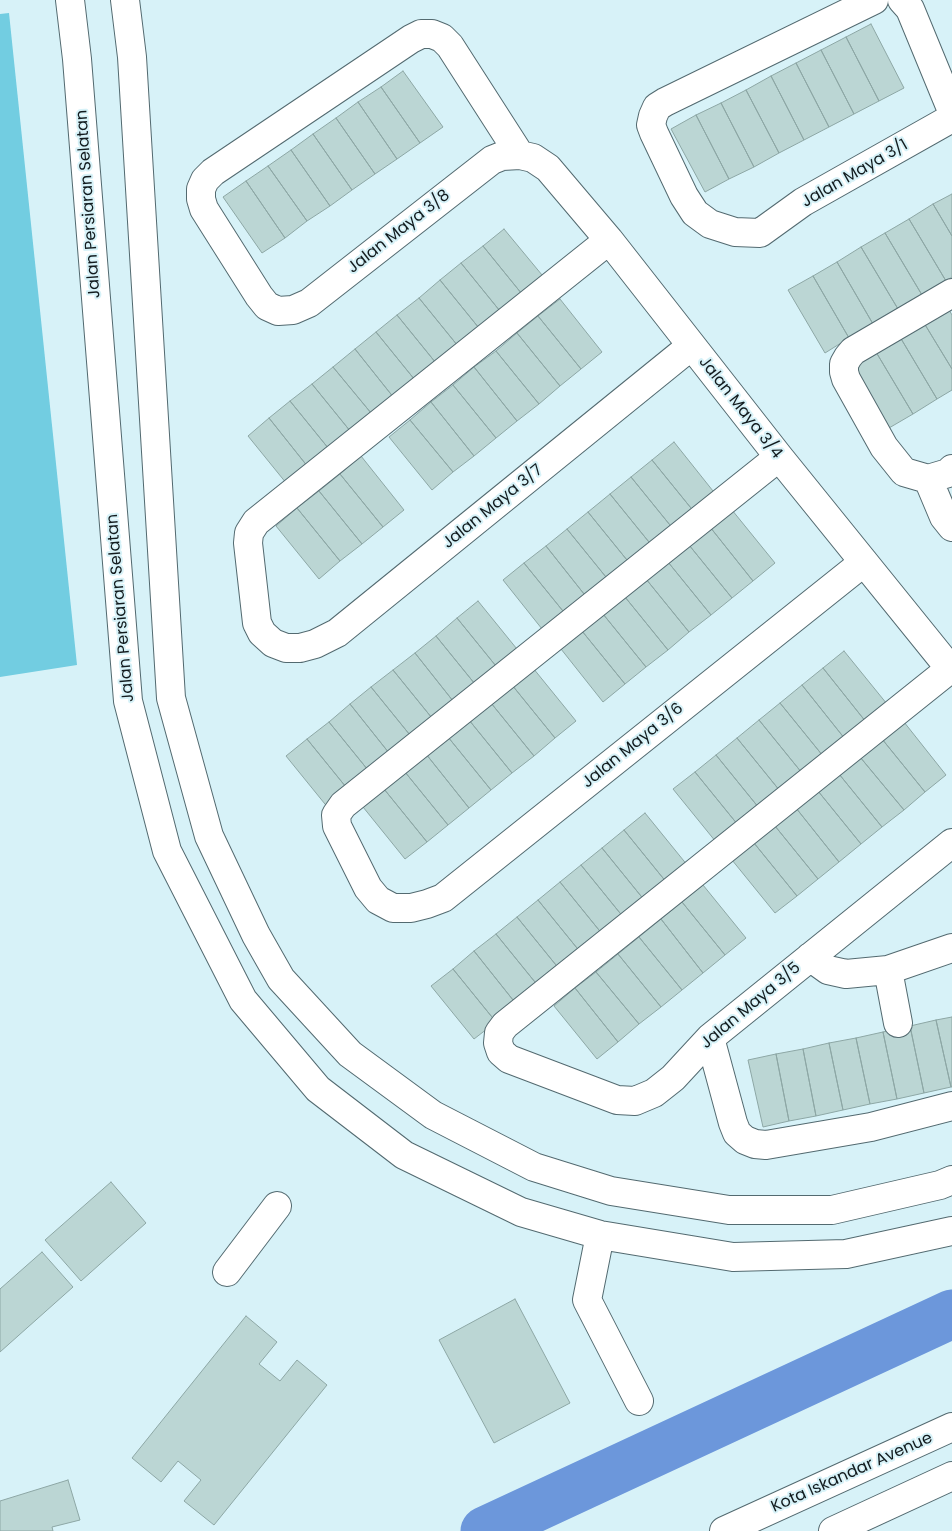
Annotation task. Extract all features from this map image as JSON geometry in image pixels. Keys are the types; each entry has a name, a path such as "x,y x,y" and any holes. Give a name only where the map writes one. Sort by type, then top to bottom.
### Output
{"main road":[{"name":"Jalan Persiaran Selatan","path":"70,0 77,59 128,701 167,851 243,1000 318,1089 404,1155 521,1212 600,1235 733,1258 846,1254 952,1231"},
{"path":"125,0 132,57 171,698 209,836 256,935 281,979 350,1054 433,1115 534,1167 611,1191 729,1210 832,1210 940,1185 952,1180"},
{"name":"Jalan Maya 3/1","path":"874,0 665,102 658,108 653,116 651,125 654,134 684,196 695,213 710,224 735,232 760,234 803,202 952,118"},
{"path":"902,0 910,9 952,111"},
{"name":"Jalan Maya 3/8","path":"421,34 432,34 442,38 450,46 520,155 502,156 492,160 308,303 293,310 278,311 267,306 258,296 204,209 201,199 201,189 205,180 213,172 421,34"},
{"name":"Jalan Maya 3/4","path":"520,155 533,158 548,168 609,240 779,457 951,670"},
{"name":"Jalan Maya 3/7","path":"609,240 256,522 248,533 248,543 257,623 262,633 273,642 286,648 300,648 315,644 337,633 692,346"},
{"path":"952,293 853,351 844,364 846,379 884,447 904,472 943,474 944,517 952,527"},
{"name":"Jalan Maya 3/6","path":"779,457 343,805 336,815 337,826 368,888 378,900 393,908 411,908 443,898 864,562"},
{"name":"Jalan Maya 3/5","path":"951,670 513,1018 499,1033 498,1043 501,1052 509,1058 617,1100 635,1101 654,1093 673,1078 710,1038 952,843"},
{"name":"Jalan Maya 3/5","path":"810,957 828,970 846,974 888,970 952,948"},
{"path":"888,970 898,1023"},
{"path":"710,1038 732,1123 737,1133 745,1140 755,1144 766,1145 870,1127 952,1106"},
{"path":"227,1272 276,1206"},
{"path":"600,1235 587,1300 640,1401"},
{"name":"Kota Iskandar Avenue","path":"724,1531 952,1427"},
{"path":"833,1531 952,1476"}],"shaded area":[{"path":"9,13 77,665 0,677 0,14"}],"building":[{"path":"871,24 904,88 879,101 846,37"},
{"path":"846,37 879,101 854,114 821,50"},
{"path":"821,50 854,114 829,127 796,63"},
{"path":"796,63 829,127 804,140 771,76"},
{"path":"403,71 443,127 420,143 381,87"},
{"path":"771,76 804,140 779,153 746,90"},
{"path":"381,87 420,143 397,159 358,102"},
{"path":"746,90 779,153 754,167 721,103"},
{"path":"358,102 397,159 375,174 336,118"},
{"path":"721,103 754,167 729,179 696,115"},
{"path":"696,115 729,179 705,192 671,129"},
{"path":"336,118 375,174 352,190 313,134"},
{"path":"313,134 352,190 330,206 291,150"},
{"path":"291,150 330,206 307,221 268,166"},
{"path":"268,166 307,221 285,238 246,181"},
{"path":"246,181 285,238 262,253 223,197"},
{"path":"952,194 952,236 933,204"},
{"path":"933,204 952,236 952,277 946,281 909,219"},
{"path":"909,219 946,281 922,295 885,233"},
{"path":"504,229 547,281 526,299 483,246"},
{"path":"885,233 922,295 898,309 861,247"},
{"path":"483,246 526,299 504,316 461,263"},
{"path":"861,247 898,309 873,324 837,262"},
{"path":"837,262 873,324 849,338 813,276"},
{"path":"461,263 504,316 483,333 440,280"},
{"path":"813,276 849,338 825,353 788,290"},
{"path":"440,280 483,333 462,351 419,298"},
{"path":"419,298 462,351 440,368 397,315"},
{"path":"560,299 602,352 581,369 538,316"},
{"path":"948,308 952,315 952,369 924,323"},
{"path":"397,315 440,368 419,385 376,332"},
{"path":"538,316 581,369 560,386 517,333"},
{"path":"924,323 952,369 952,390 937,399 900,337"},
{"path":"376,332 419,385 398,403 355,349"},
{"path":"517,333 560,386 539,404 496,351"},
{"path":"900,337 937,399 913,414 876,352"},
{"path":"355,349 398,403 376,419 333,367"},
{"path":"496,351 539,404 517,421 474,367"},
{"path":"876,352 913,414 889,428 852,367"},
{"path":"333,367 376,419 355,437 312,384"},
{"path":"474,367 517,421 496,438 453,385"},
{"path":"312,384 355,437 333,454 290,401"},
{"path":"453,385 496,438 474,456 431,402"},
{"path":"290,401 333,454 312,472 269,418"},
{"path":"431,402 474,456 453,472 410,420"},
{"path":"269,418 312,472 291,489 248,436"},
{"path":"410,420 453,472 432,490 389,437"},
{"path":"674,442 717,496 695,513 652,460"},
{"path":"361,456 404,510 383,527 340,474"},
{"path":"652,460 695,513 674,530 631,477"},
{"path":"340,474 383,527 362,544 319,491"},
{"path":"631,477 674,530 653,547 610,494"},
{"path":"319,491 362,544 340,561 297,508"},
{"path":"610,494 653,547 631,565 588,512"},
{"path":"297,508 340,561 319,579 276,526"},
{"path":"732,510 775,563 753,581 710,527"},
{"path":"588,512 631,565 610,582 567,529"},
{"path":"710,527 753,581 732,598 689,545"},
{"path":"567,529 610,582 588,599 546,546"},
{"path":"689,545 732,598 711,615 668,562"},
{"path":"546,546 588,599 567,616 524,563"},
{"path":"668,562 711,615 689,632 646,579"},
{"path":"524,563 567,616 546,634 503,580"},
{"path":"646,579 689,632 668,650 625,597"},
{"path":"625,597 668,650 646,667 603,614"},
{"path":"478,601 521,654 500,671 457,618"},
{"path":"603,614 646,667 625,684 582,631"},
{"path":"457,618 500,671 479,689 436,636"},
{"path":"582,631 625,684 603,702 561,649"},
{"path":"436,636 479,689 457,706 415,653"},
{"path":"844,651 887,704 866,722 823,668"},
{"path":"415,653 457,706 436,723 393,670"},
{"path":"533,668 576,721 555,738 512,685"},
{"path":"823,668 866,722 845,739 802,685"},
{"path":"393,670 436,723 414,740 371,687"},
{"path":"512,685 555,738 534,756 491,703"},
{"path":"802,685 845,739 823,756 780,703"},
{"path":"371,687 414,740 393,758 350,704"},
{"path":"491,703 534,756 512,773 469,720"},
{"path":"780,703 823,756 802,773 759,720"},
{"path":"350,704 393,758 372,775 329,722"},
{"path":"469,720 512,773 491,790 448,737"},
{"path":"759,720 802,773 780,791 737,738"},
{"path":"329,722 372,775 350,792 307,739"},
{"path":"904,722 946,775 925,792 882,739"},
{"path":"448,737 491,790 469,808 426,754"},
{"path":"737,738 780,791 759,808 716,755"},
{"path":"307,739 350,792 329,809 286,756"},
{"path":"882,739 925,792 904,810 860,757"},
{"path":"426,754 469,808 448,825 405,772"},
{"path":"716,755 759,808 738,825 695,772"},
{"path":"860,757 904,810 882,827 839,774"},
{"path":"405,772 448,825 427,842 384,789"},
{"path":"695,772 738,825 716,842 673,789"},
{"path":"839,774 882,827 861,844 818,791"},
{"path":"384,789 427,842 405,859 363,807"},
{"path":"818,791 861,844 839,862 796,808"},
{"path":"796,808 839,862 818,879 775,826"},
{"path":"645,813 688,866 667,883 624,830"},
{"path":"775,826 818,879 797,896 754,843"},
{"path":"624,830 667,883 645,901 602,848"},
{"path":"754,843 797,896 775,913 732,860"},
{"path":"602,848 645,901 624,918 581,865"},
{"path":"581,865 624,918 603,935 560,882"},
{"path":"560,882 603,935 581,953 538,900"},
{"path":"703,885 746,938 725,955 682,902"},
{"path":"538,900 581,953 560,970 517,917"},
{"path":"682,902 725,955 703,973 661,919"},
{"path":"517,917 560,970 539,987 496,934"},
{"path":"661,919 703,973 682,990 639,937"},
{"path":"496,934 539,987 517,1005 474,951"},
{"path":"639,937 682,990 661,1007 618,954"},
{"path":"474,951 517,1005 496,1022 453,969"},
{"path":"618,954 661,1007 639,1024 596,972"},
{"path":"453,969 496,1022 474,1039 431,986"},
{"path":"596,972 639,1024 618,1042 575,988"},
{"path":"575,988 618,1042 597,1059 554,1006"},
{"path":"952,1017 952,1087 951,1087 936,1020"},
{"path":"936,1020 951,1087 924,1093 910,1026"},
{"path":"910,1026 924,1093 897,1099 883,1032"},
{"path":"883,1032 897,1099 870,1104 856,1038"},
{"path":"856,1038 870,1104 843,1110 829,1043"},
{"path":"829,1043 843,1110 816,1116 803,1049"},
{"path":"803,1049 816,1116 789,1121 776,1054"},
{"path":"776,1054 789,1121 763,1127 748,1060"},
{"path":"111,1182 146,1223 81,1281 45,1240"},
{"path":"42,1252 73,1287 0,1352 0,1289"},
{"path":"515,1299 570,1403 494,1443 439,1340"},
{"path":"246,1316 277,1342 259,1364 280,1381 297,1360 327,1385 214,1525 184,1501 201,1480 178,1461 161,1482 132,1458"},
{"path":"68,1480 80,1520 52,1527 53,1531 0,1531 0,1501"}],"waterway":[{"path":"485,1531 952,1314"}]}
